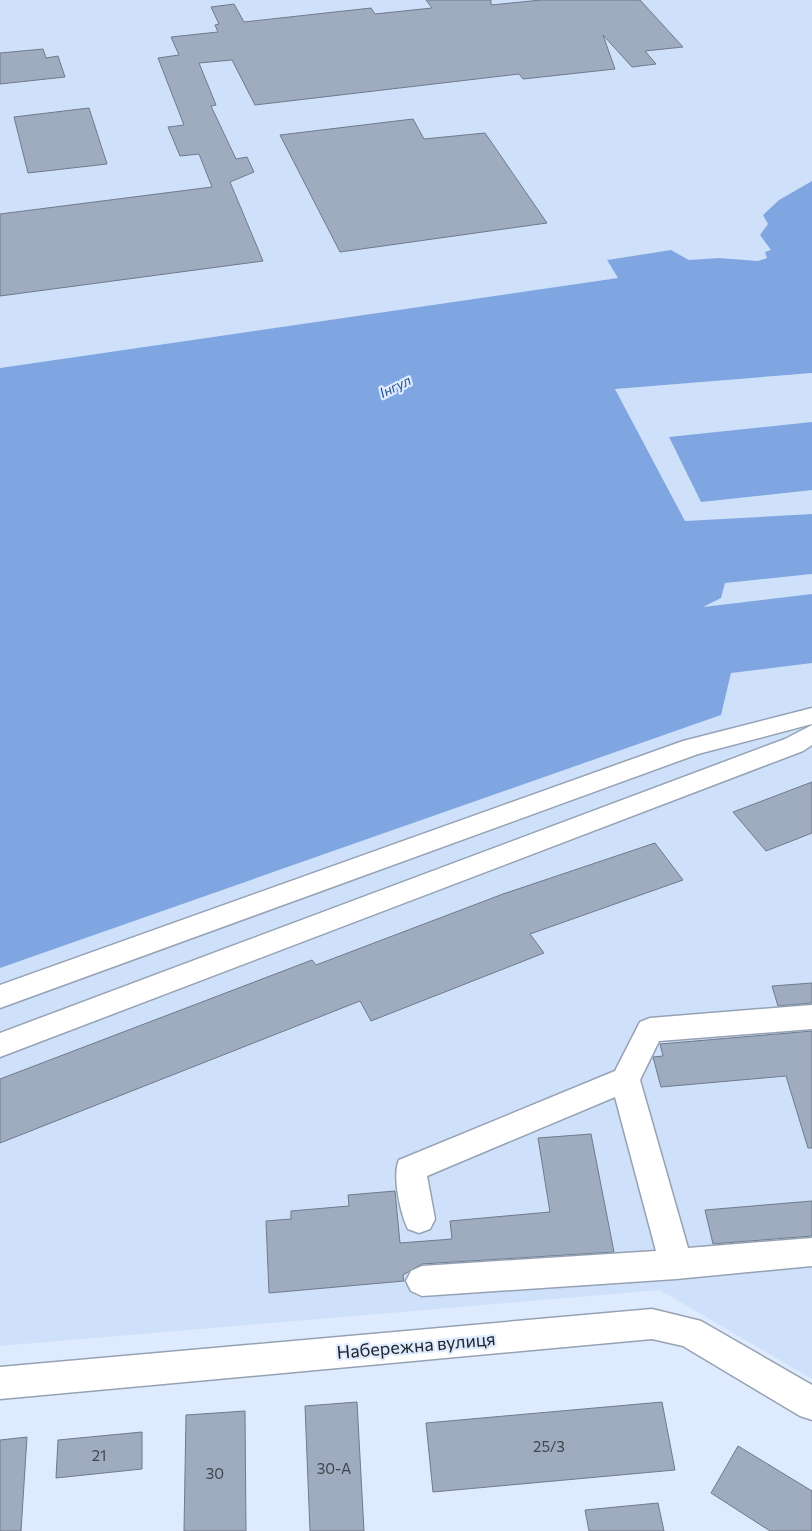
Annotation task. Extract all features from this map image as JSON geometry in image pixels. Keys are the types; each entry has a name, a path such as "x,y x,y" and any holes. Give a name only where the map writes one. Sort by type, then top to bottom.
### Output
{"street":[{"path":"0,997 692,747 812,716"},
{"path":"0,1045 794,745 812,734"},
{"path":"418,1219 410,1169 625,1080 650,1030 812,1017"},
{"path":"625,1080 676,1264"},
{"path":"422,1281 676,1264 812,1252"},
{"name":"Набережна вулиця","path":"0,1384 652,1324 689,1332 812,1404"}],"shaded area":[{"path":"0,0 812,0 812,181 779,200 768,224 760,235 771,250 767,258 758,261 735,261 718,258 689,260 671,250 607,260 619,278 0,368"},
{"path":"812,373 812,514 685,521 615,389"},
{"path":"812,574 812,1379 660,1290 0,1346 0,968 721,715 701,607 725,583"}],"water":[{"name":"Інгул","path":"812,181 812,373 615,389 685,521 812,514 812,574 725,583 721,598 703,607 812,594 812,663 731,673 721,715 0,968 0,368 618,278 607,260 671,250 689,260 718,258 758,261 767,258 765,252 771,250 760,235 768,224 763,215 779,200"},
{"path":"812,422 812,490 701,502 669,437"}],"building":[{"path":"426,0 491,0 491,5 541,0 640,0 683,47 645,51 656,64 632,67 603,35 615,69 523,79 519,74 255,105 232,60 199,63 216,105 211,106 236,159 247,157 254,172 230,182 263,261 0,296 0,214 212,187 199,154 180,156 168,127 184,125 158,58 179,55 171,37 218,32 215,25 219,24 211,7 234,4 244,22 371,8 375,14 432,8"},
{"path":"43,49 46,58 58,56 65,77 0,84 0,53"},
{"path":"89,108 107,164 28,173 14,117"},
{"path":"413,119 424,139 485,133 547,223 340,252 280,135"},
{"path":"812,782 812,833 766,851 733,812"},
{"path":"655,843 683,880 530,934 544,953 371,1021 360,1001 0,1143 0,1079 312,960 316,965 503,894"},
{"path":"812,983 812,1003 778,1006 772,986"},
{"path":"812,1031 812,1148 808,1148 786,1076 661,1087 653,1057 663,1056 660,1044"},
{"path":"591,1134 614,1252 422,1264 403,1275 404,1281 269,1293 266,1221 291,1219 291,1211 349,1206 348,1195 395,1191 400,1243 452,1239 450,1221 550,1212 538,1138"},
{"path":"812,1201 812,1236 713,1244 705,1210"},
{"path":"357,1402 364,1531 310,1531 305,1406"},
{"path":"662,1402 675,1470 433,1492 426,1423"},
{"path":"245,1411 246,1531 184,1531 186,1415"},
{"path":"142,1432 142,1469 56,1478 58,1440"},
{"path":"27,1437 21,1531 0,1531 0,1440"},
{"path":"738,1446 812,1491 812,1531 770,1531 711,1493"},
{"path":"658,1503 664,1531 589,1531 585,1510"}]}
